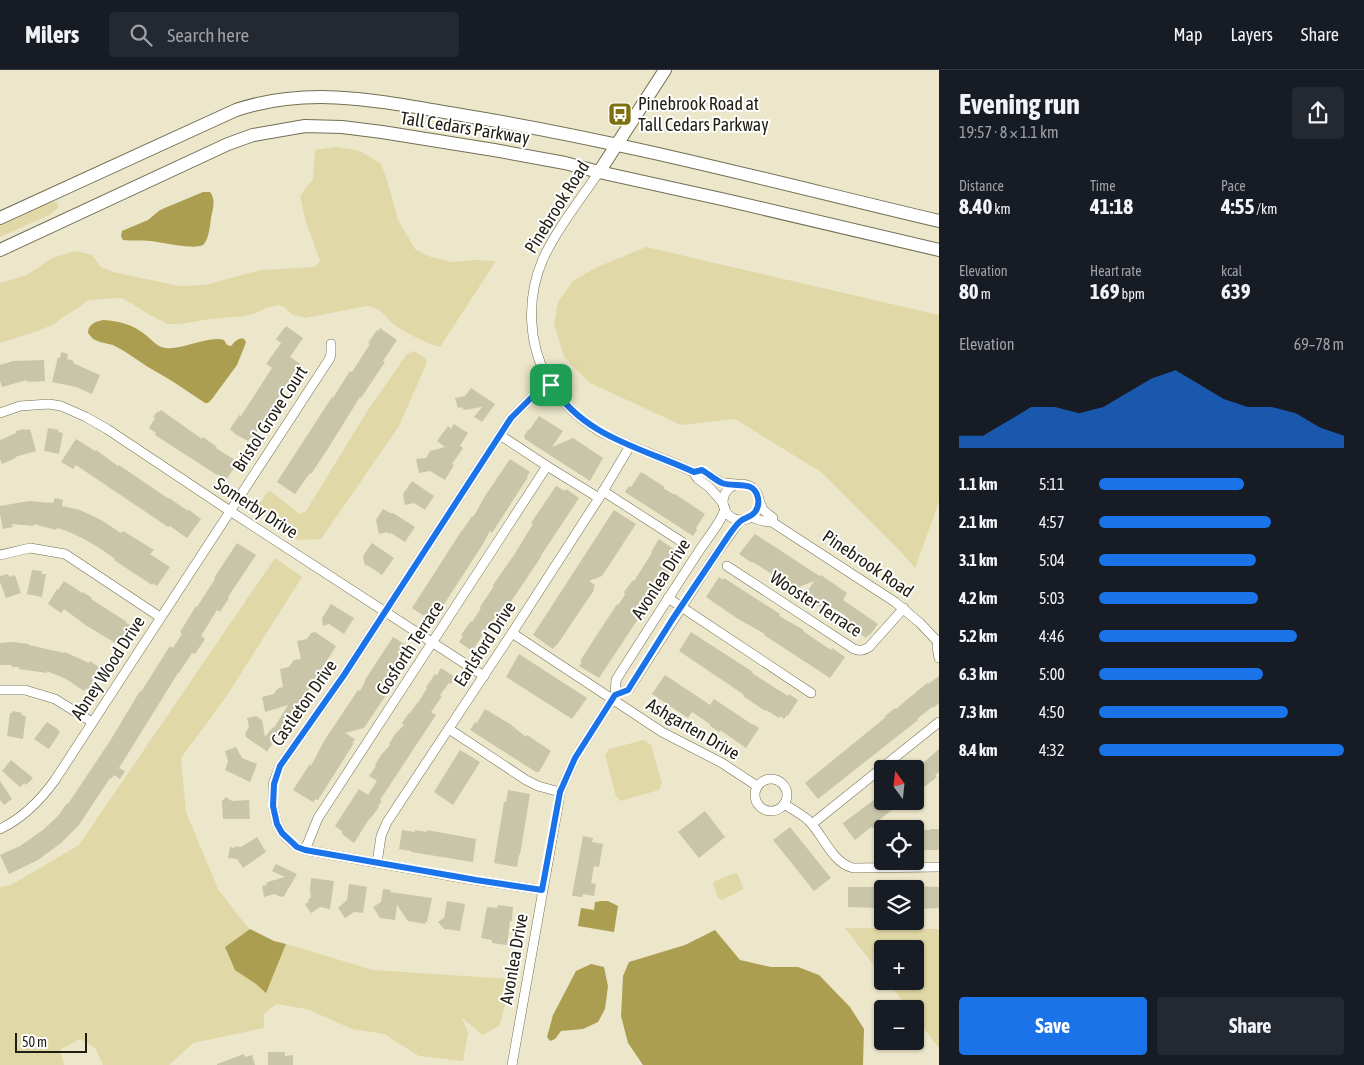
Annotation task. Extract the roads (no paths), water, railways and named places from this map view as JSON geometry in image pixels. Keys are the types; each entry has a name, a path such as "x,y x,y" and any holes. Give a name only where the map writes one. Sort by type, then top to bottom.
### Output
{"main road":[{"name":"Pinebrook Road","path":"599,172 665,70"},
{"name":"Tall Cedars Parkway","path":"0,218 229,113 254,104 291,98 338,97 380,102 547,130 939,221"},
{"name":"Tall Cedars Parkway","path":"0,250 228,144 253,135 305,126 342,127 429,139 556,161 939,250"}],"street":[{"name":"Pinebrook Road","path":"599,172 548,249 535,283 531,304 533,336 539,358 551,385 563,401 581,418 601,432 694,472 702,470 722,482 738,484"},
{"name":"Bristol Grove Court","path":"230,511 330,358 331,344"},
{"name":"Castleton Drive","path":"542,890 305,850 297,847 282,833 277,824 273,806 274,784 280,766 344,675 511,418 533,396 551,385"},
{"name":"Somerby Drive","path":"0,413 20,406 40,404 61,406 107,429 484,676"},
{"path":"500,435 547,466 601,494 682,542"},
{"name":"Earlsford Drive","path":"377,863 381,836 387,822 512,633 630,446"},
{"name":"Gosforth Terrace","path":"305,850 318,818 547,466"},
{"name":"Pinebrook Road","path":"694,472 698,479 713,490 724,506"},
{"path":"738,484 752,488 759,500 757,510 746,518 738,519 732,517 724,506 724,498 729,488 738,484"},
{"name":"Pinebrook Road","path":"759,500 763,510 773,518 772,522"},
{"name":"Avonlea Drive","path":"512,1065 560,792 575,758 613,697 616,680 720,521 723,516 724,506"},
{"name":"Abney Wood Drive","path":"0,830 24,814 42,798 55,780 230,511"},
{"name":"Pinebrook Road","path":"746,518 756,518 768,523 772,522 904,608 938,641"},
{"name":"Avonlea Drive","path":"613,697 628,690 729,535 739,522 746,518"},
{"path":"0,554 30,548 65,554 160,617"},
{"name":"Wooster Terrace","path":"727,566 858,651 863,651 869,647 904,608"},
{"path":"668,598 812,693"},
{"name":"Ashgarten Drive","path":"512,633 613,697 662,732 722,763 757,786"},
{"path":"938,641 937,652 939,658"},
{"path":"0,690 25,690 55,699 92,722"},
{"path":"812,824 939,722"},
{"path":"449,729 526,780 538,786 560,792"},
{"path":"769,779 782,783 787,791 787,796 781,808 773,811 764,810 760,807 754,795 757,786 764,780 769,779"},
{"path":"784,804 812,824 840,861 853,868 939,867"}],"place":[{"name":"Pinebrook Road at Tall Cedars Parkway","path":"620,114"}]}
